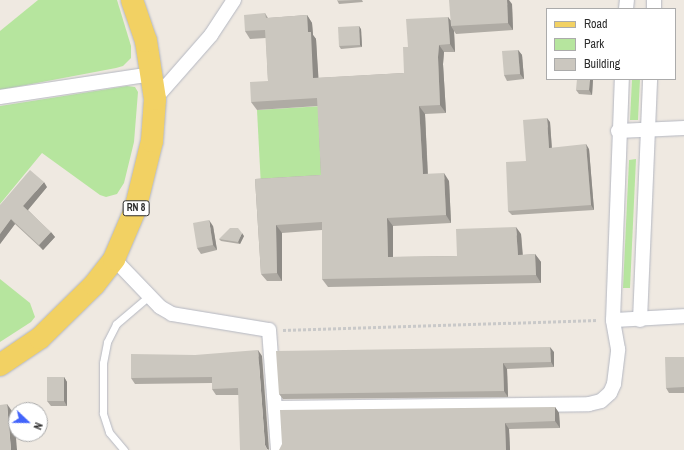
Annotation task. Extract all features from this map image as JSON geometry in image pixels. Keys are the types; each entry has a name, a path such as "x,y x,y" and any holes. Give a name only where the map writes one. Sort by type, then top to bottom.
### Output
{"main road":[{"name":"RN 8","path":"0,365 40,338 69,312 114,259 126,236 145,175 152,141 155,99 146,41 132,0"}],"street":[{"path":"155,99 211,35 234,0"},
{"path":"0,97 152,74"},
{"path":"275,408 589,404 602,401 610,393 614,384 618,349 613,320 618,131 622,80"},
{"path":"640,320 650,80"},
{"path":"618,131 647,131 684,128"},
{"path":"114,259 160,307 184,317 269,330 278,450"},
{"path":"613,320 640,320 684,316"}],"lane":[{"path":"124,450 109,432 103,413 103,363 107,342 116,324 149,296"}],"path":[{"path":"269,330 613,320"}],"green space":[{"path":"38,0 117,0 131,46 131,58 123,66 116,68 0,90 0,31"},
{"path":"632,80 640,80 638,120 630,120"},
{"path":"127,86 135,87 138,92 134,142 124,183 117,194 106,197 100,195 42,153 0,204 0,106"},
{"path":"323,106 327,183 261,187 257,110"},
{"path":"636,159 630,288 623,288 629,160"},
{"path":"0,279 30,303 35,317 31,322 0,342"}],"building":[{"path":"449,0 507,0 508,23 451,26"},
{"path":"265,13 266,18 307,15 308,32 311,32 313,78 404,73 403,47 408,47 406,19 448,17 450,44 439,45 440,105 419,106 423,174 444,173 446,215 387,218 388,257 457,256 456,229 516,227 518,255 535,254 536,275 322,279 322,222 276,225 277,273 261,274 255,179 321,175 317,98 251,102 250,82 268,81 265,30 245,31 244,15"},
{"path":"359,26 360,45 339,46 338,27"},
{"path":"518,50 520,74 504,75 502,51"},
{"path":"577,80 590,80 589,90 576,90"},
{"path":"547,118 549,148 586,144 591,205 508,211 506,162 526,161 523,120"},
{"path":"30,170 44,182 23,206 51,232 39,245 11,219 0,234 0,205"},
{"path":"209,220 213,245 197,248 193,223"},
{"path":"230,228 238,228 242,233 238,242 219,239"},
{"path":"550,347 551,362 503,363 504,391 279,394 276,351"},
{"path":"258,350 265,445 269,450 240,450 238,388 212,389 212,377 131,378 131,354 195,355"},
{"path":"665,357 684,357 684,387 666,388"},
{"path":"47,377 64,377 64,401 47,401"},
{"path":"7,404 8,442 10,442 11,450 0,450 0,405"},
{"path":"555,407 555,421 505,423 506,450 279,450 282,444 280,410"}]}
